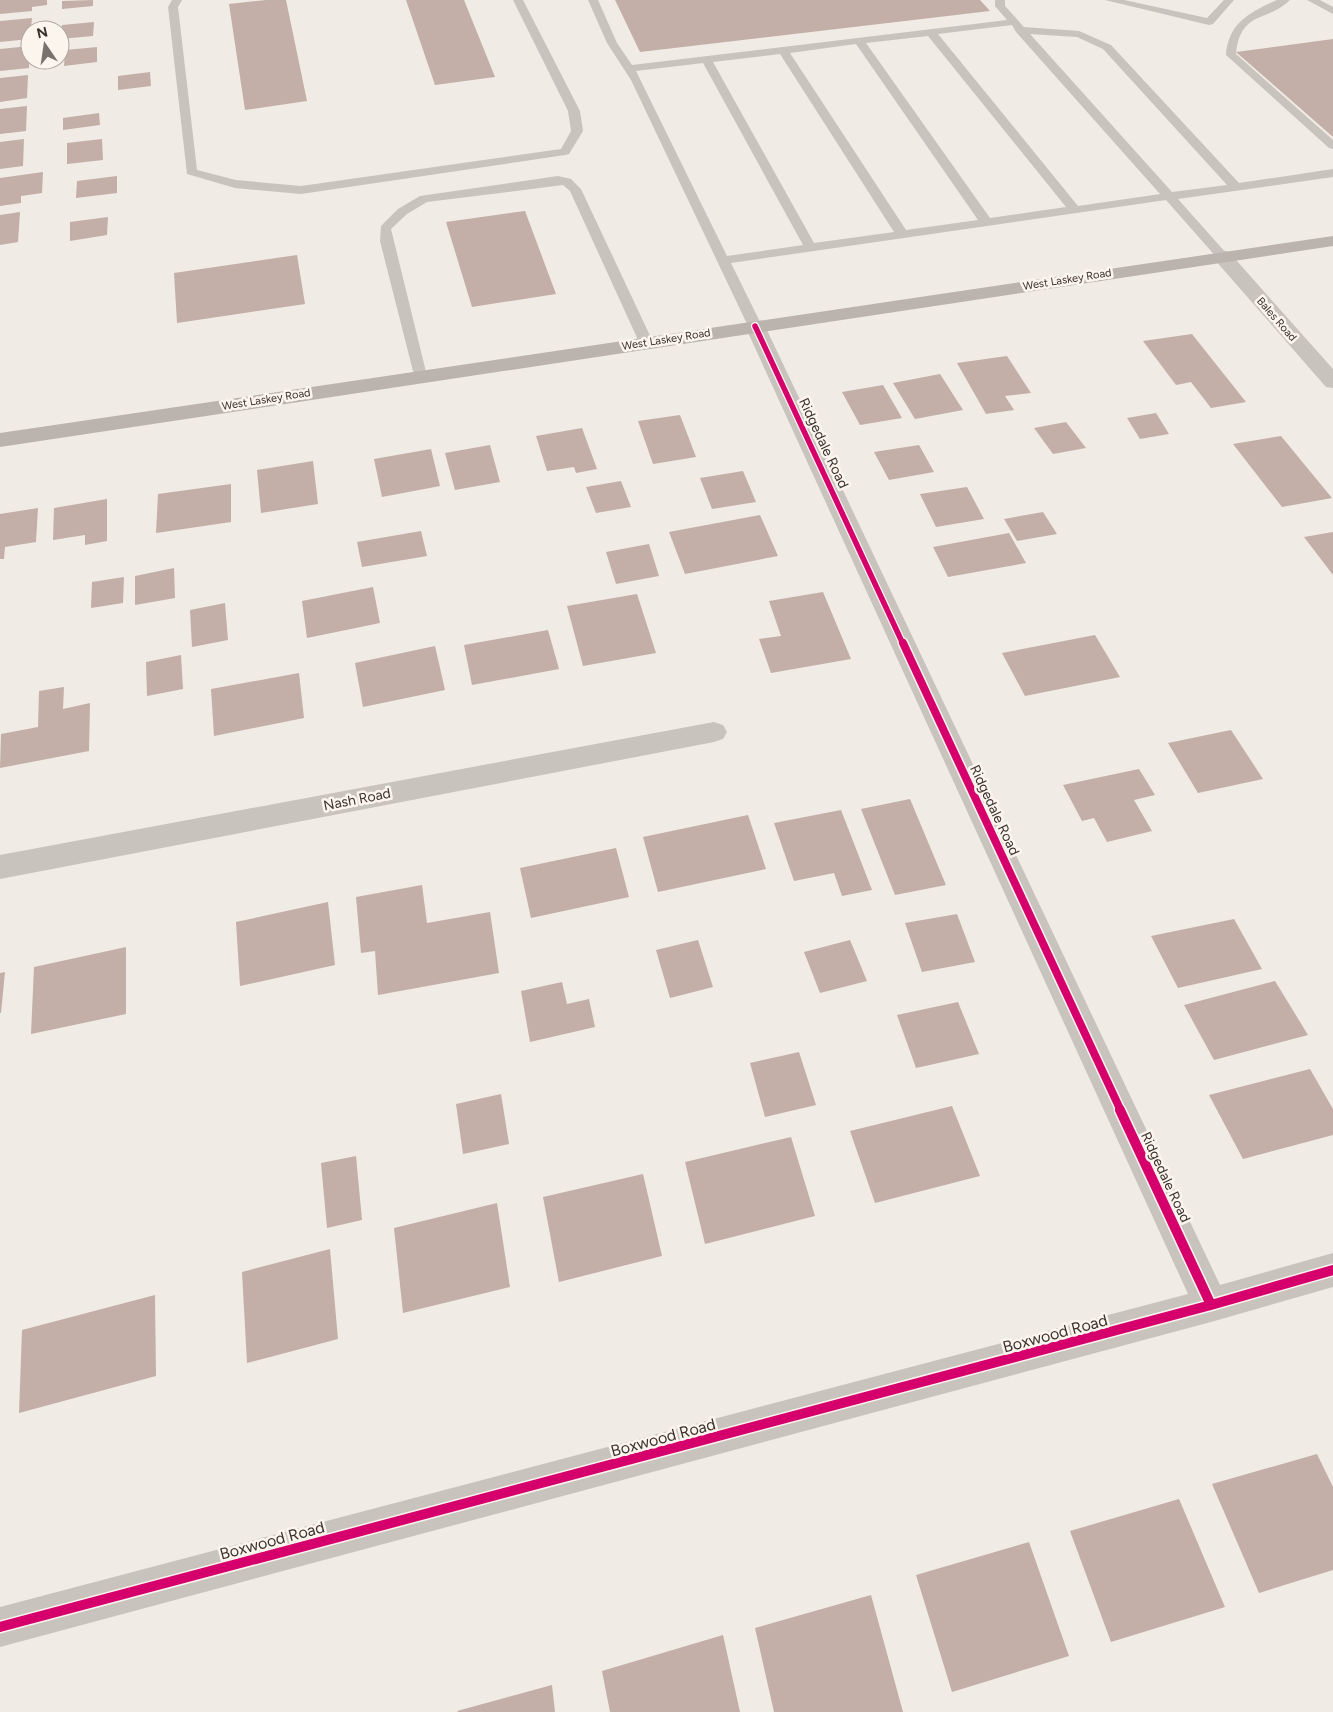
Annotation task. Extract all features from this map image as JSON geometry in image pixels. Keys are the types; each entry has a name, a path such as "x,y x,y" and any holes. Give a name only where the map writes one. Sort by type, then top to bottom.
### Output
{"main road":[{"name":"West Laskey Road","path":"0,440 1333,240"}],"street":[{"name":"Bales Road","path":"1222,256 1333,382"},
{"name":"Ridgedale Road","path":"756,326 1211,1305"},
{"name":"Nash Road","path":"0,867 714,732"},
{"name":"Boxwood Road","path":"0,1627 1211,1305 1333,1270"}],"lane":[{"path":"177,0 174,7 191,172 235,184 300,190 565,152 577,131 574,111 518,0"},
{"path":"593,0 612,43 629,69 756,326"},
{"path":"1000,0 1000,6 1017,26 1222,256"},
{"path":"1110,0 1209,22 1229,0"},
{"path":"1284,0 1242,23 1230,44 1231,56 1333,146"},
{"path":"1312,0 1333,11"},
{"path":"629,69 931,32 1017,26 1079,34 1107,46 1236,186"},
{"path":"931,32 1074,209"},
{"path":"859,41 986,222"},
{"path":"784,50 902,234"},
{"path":"707,60 810,247"},
{"path":"723,260 1333,173"},
{"path":"420,376 386,241 385,228 402,212 424,199 558,180 567,182 575,189 646,342"}],"building":[{"path":"0,0 47,0 47,5 32,7 32,11 0,14"},
{"path":"93,0 93,6 62,9 62,1"},
{"path":"286,0 307,101 245,110 229,4"},
{"path":"406,0 464,0 495,77 435,85"},
{"path":"615,0 980,0 990,11 640,52"},
{"path":"32,18 32,20 20,20 20,40 0,42 0,21"},
{"path":"94,22 93,36 70,38 70,24"},
{"path":"1333,39 1333,137 1236,52"},
{"path":"20,47 20,69 0,71 0,49"},
{"path":"97,47 97,62 70,65 70,50"},
{"path":"150,72 151,86 118,90 118,76"},
{"path":"28,75 27,98 0,102 0,78"},
{"path":"27,106 26,131 0,134 0,109"},
{"path":"99,113 100,125 63,130 63,118"},
{"path":"24,139 23,166 0,169 0,142"},
{"path":"102,139 103,160 67,164 67,143"},
{"path":"43,172 42,193 21,196 21,203 0,206 0,178"},
{"path":"117,176 117,193 76,198 77,181"},
{"path":"525,211 556,294 472,307 446,222"},
{"path":"20,212 18,242 0,245 0,215"},
{"path":"108,217 107,235 70,241 70,222"},
{"path":"297,255 305,304 177,323 174,273"},
{"path":"1192,334 1246,402 1211,408 1191,382 1176,385 1143,341"},
{"path":"1007,356 1031,393 1005,396 1014,410 986,414 957,363"},
{"path":"940,374 963,410 915,419 893,383"},
{"path":"883,385 902,418 860,425 842,392"},
{"path":"1156,413 1169,434 1140,439 1127,418"},
{"path":"680,415 696,457 653,464 638,421"},
{"path":"1066,422 1086,448 1053,454 1034,428"},
{"path":"582,428 597,469 576,473 574,467 547,471 536,436"},
{"path":"1281,436 1332,498 1282,507 1233,444"},
{"path":"490,445 500,482 455,490 445,453"},
{"path":"919,445 934,472 889,480 874,452"},
{"path":"431,449 440,486 382,497 374,459"},
{"path":"313,461 318,504 261,513 257,470"},
{"path":"743,471 756,502 712,509 700,478"},
{"path":"621,481 631,507 596,513 586,487"},
{"path":"231,484 231,522 156,533 158,494"},
{"path":"967,487 984,519 936,527 920,494"},
{"path":"107,499 107,541 85,545 85,535 53,540 54,508"},
{"path":"38,508 36,542 5,547 4,559 0,559 0,514"},
{"path":"1043,512 1057,534 1017,541 1004,519"},
{"path":"760,515 778,556 685,574 669,532"},
{"path":"421,531 427,556 362,567 357,542"},
{"path":"1333,532 1333,575 1304,537"},
{"path":"1009,533 1026,563 948,577 933,547"},
{"path":"649,544 659,576 616,584 606,552"},
{"path":"174,568 175,598 135,605 135,576"},
{"path":"124,577 123,603 91,608 92,582"},
{"path":"373,587 380,623 307,638 302,601"},
{"path":"823,592 851,659 771,673 759,639 781,636 769,601"},
{"path":"637,594 656,653 583,666 567,606"},
{"path":"225,603 228,640 192,647 190,610"},
{"path":"548,630 559,669 472,685 464,645"},
{"path":"1095,635 1120,677 1025,696 1002,653"},
{"path":"435,646 445,690 363,707 355,663"},
{"path":"181,655 183,689 147,696 146,662"},
{"path":"299,673 304,718 214,736 211,689"},
{"path":"64,687 63,709 90,703 89,751 0,768 1,734 38,727 39,691"},
{"path":"1231,730 1263,779 1198,793 1168,743"},
{"path":"1139,769 1155,795 1134,800 1152,831 1107,842 1094,818 1082,821 1063,785"},
{"path":"910,799 946,885 895,895 861,809"},
{"path":"841,810 872,890 842,896 834,873 794,881 774,823"},
{"path":"748,815 766,869 658,892 643,837"},
{"path":"616,848 629,897 531,918 520,868"},
{"path":"422,885 427,923 490,912 499,973 378,995 375,951 361,953 356,897"},
{"path":"328,902 335,965 240,986 236,922"},
{"path":"957,914 975,962 922,972 905,923"},
{"path":"1234,919 1262,969 1178,988 1151,936"},
{"path":"698,940 713,987 670,998 656,950"},
{"path":"850,940 867,981 820,993 804,952"},
{"path":"126,947 126,1014 31,1034 34,967"},
{"path":"5,972 1,1013 0,1013 0,973"},
{"path":"1275,981 1308,1035 1214,1060 1184,1005"},
{"path":"562,982 567,1004 589,999 595,1027 530,1042 521,991"},
{"path":"958,1002 979,1054 916,1068 897,1015"},
{"path":"799,1052 816,1105 765,1117 750,1063"},
{"path":"1310,1069 1333,1109 1333,1135 1243,1159 1209,1095"},
{"path":"501,1094 509,1144 463,1154 456,1104"},
{"path":"952,1106 980,1176 875,1203 850,1131"},
{"path":"791,1137 815,1216 705,1244 685,1162"},
{"path":"356,1156 362,1220 327,1228 321,1163"},
{"path":"643,1174 662,1256 559,1282 543,1197"},
{"path":"497,1203 510,1287 403,1313 394,1228"},
{"path":"330,1249 338,1339 247,1363 242,1272"},
{"path":"155,1295 156,1376 19,1413 22,1330"},
{"path":"1317,1454 1333,1487 1333,1570 1259,1593 1212,1484"},
{"path":"1179,1499 1225,1607 1111,1642 1070,1531"},
{"path":"1029,1542 1069,1656 952,1692 916,1575"},
{"path":"871,1595 903,1712 774,1712 755,1628"},
{"path":"723,1635 740,1712 610,1712 602,1671"},
{"path":"552,1685 555,1712 457,1711"}],"cycle path":[{"path":"755,326 1211,1305"},
{"path":"0,1627 1211,1305 1333,1270"}]}
